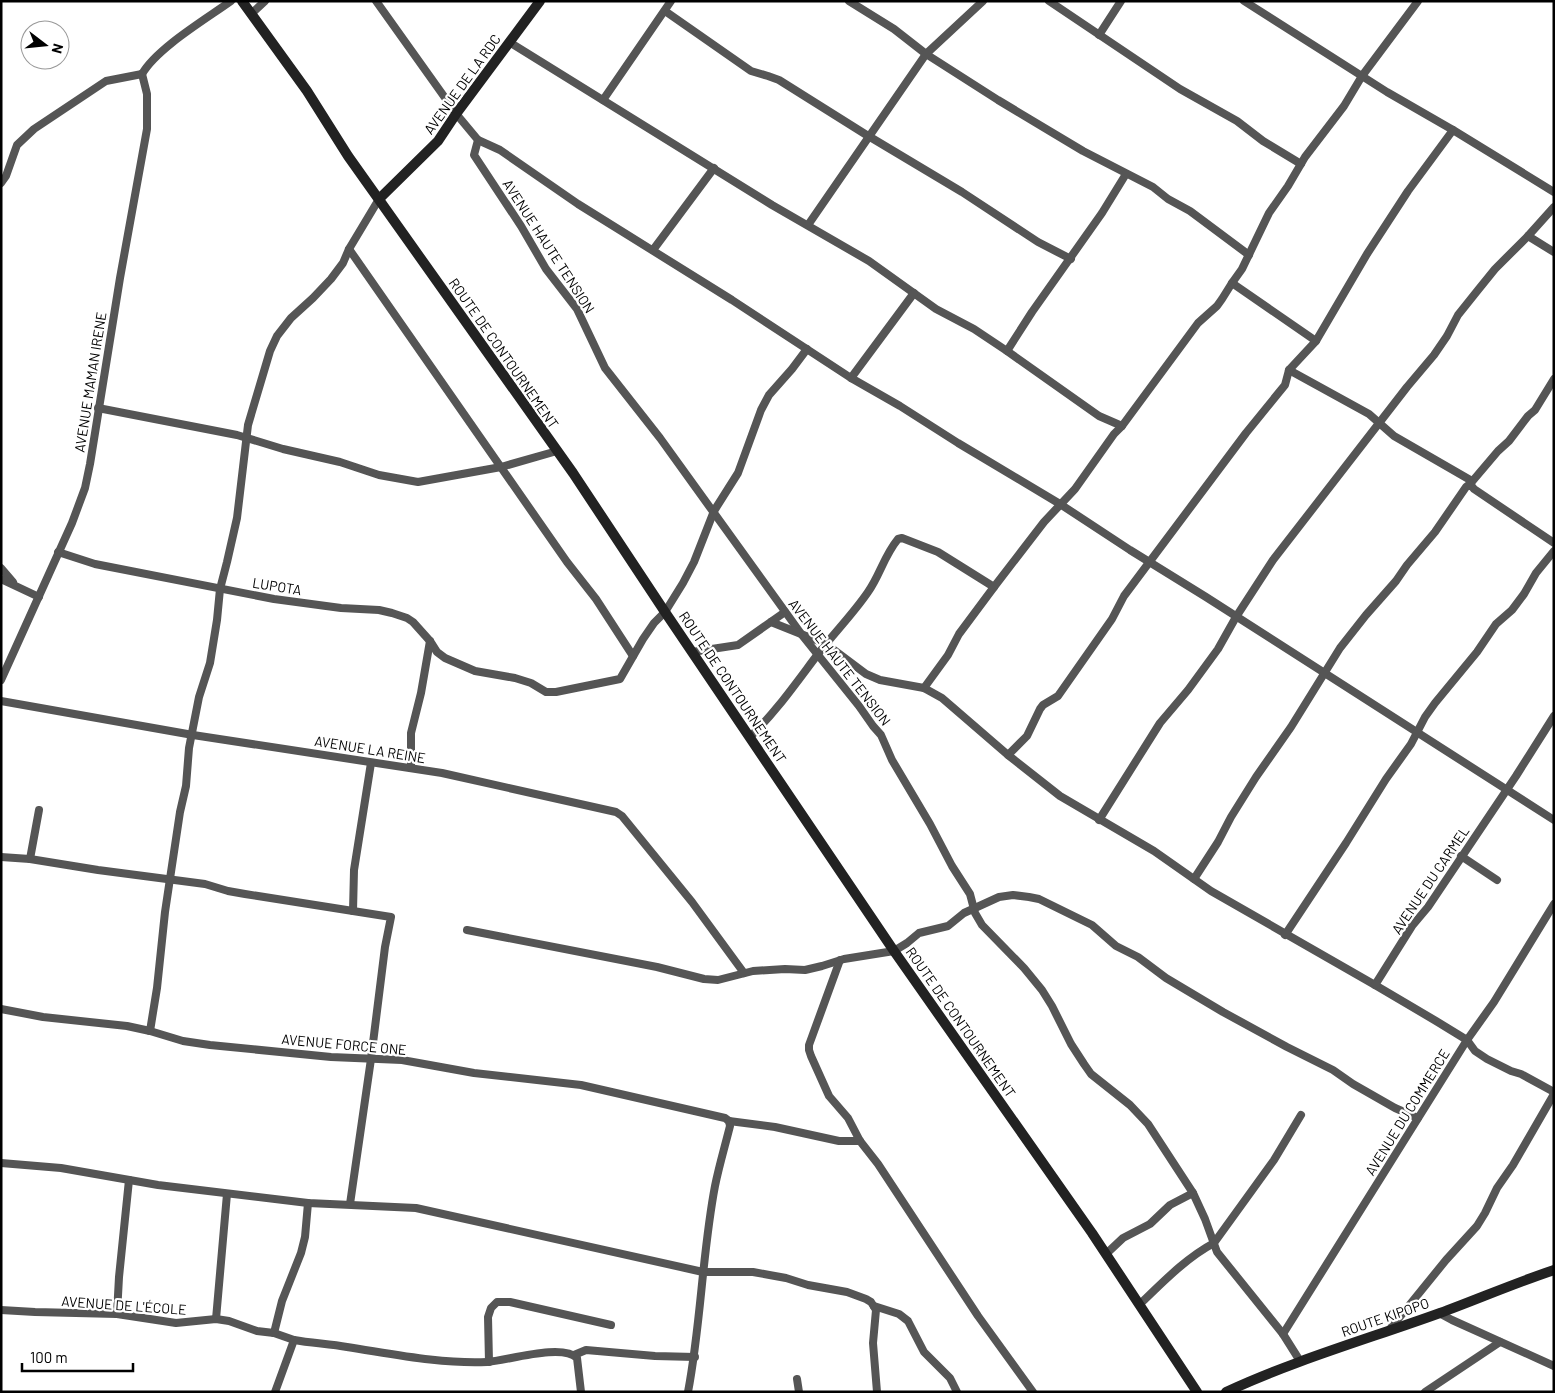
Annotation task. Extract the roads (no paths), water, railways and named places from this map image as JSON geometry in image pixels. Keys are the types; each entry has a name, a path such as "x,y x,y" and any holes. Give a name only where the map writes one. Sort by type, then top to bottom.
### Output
{"street":[{"path":"1,183 6,176 17,145 34,129 106,81 142,74 148,65 169,46 231,1"},
{"name":"ROUTE DE CONTOURNEMENT","path":"242,1 307,92 348,156 573,473 894,951 1092,1233 1197,1392"},
{"path":"251,14 265,1"},
{"path":"376,1 456,114 478,140 500,150 578,204 653,250 851,378 1060,504 1554,820"},
{"name":"AVENUE DE LA RDC","path":"379,199 438,141 540,1"},
{"path":"603,100 671,1"},
{"path":"849,1 894,29 926,54 1014,110 1083,151 1153,187 1168,199 1190,211 1249,255"},
{"path":"808,225 926,54 983,1"},
{"path":"1049,1 1180,89 1237,121 1263,141 1301,164"},
{"path":"1099,35 1121,1"},
{"path":"1244,1 1362,76 1554,192"},
{"path":"924,688 948,655 959,634 994,587 1060,504 1075,489 1198,323 1217,306 1242,269 1269,213 1301,164 1344,106 1362,76 1418,1"},
{"path":"665,11 751,71 779,80 962,192 1038,242 1071,259"},
{"path":"509,42 869,261 936,309 974,329 1007,351 1099,416 1122,426"},
{"name":"AVENUE MAMAN IRENE","path":"1,680 72,523 85,488 147,130 147,94 142,74"},
{"path":"1008,755 1027,736 1043,705 1058,696 1112,619 1124,596 1246,433 1285,385 1290,370 1316,341 1367,254 1408,191 1453,130"},
{"name":"AVENUE HAUTE TENSION","path":"478,140 474,155 546,268 577,309 605,368 714,511 802,635 884,740 892,760 970,894 982,926 1020,963 1042,990 1071,1044 1088,1070 1142,1116 1193,1193 1206,1219 1217,1252 1283,1334 1300,1361"},
{"path":"653,250 714,168"},
{"path":"1007,351 1032,312 1071,259 1126,174"},
{"path":"150,1030 170,880 186,786 189,748 211,654 218,615 220,589 236,518 248,425 270,351 277,336 291,318 331,279 343,263 349,249 379,199"},
{"path":"1099,820 1160,723 1188,690 1218,649 1236,617 1273,560 1407,386 1438,350 1458,315 1495,269 1554,207"},
{"path":"1528,236 1554,252"},
{"path":"349,249 567,562 596,599 633,656"},
{"path":"1232,282 1316,341"},
{"path":"851,378 914,293"},
{"name":"LUPOTA","path":"58,552 95,564 274,599 392,613 413,622 437,652 445,658 475,671 515,678 531,683 546,692 556,692 620,679 654,623 665,612 683,583 694,562 714,511 738,473 761,410 769,395 808,349"},
{"path":"1290,370 1369,414 1394,436 1471,483 1474,489 1554,544"},
{"path":"1194,879 1256,777 1292,727 1340,648 1435,532 1466,487 1535,410 1554,379"},
{"path":"98,408 247,438 283,449 340,462 380,475 418,482 501,467 557,451"},
{"path":"750,737 768,720 870,590 885,558 900,538 918,543 938,552 994,587"},
{"path":"1285,934 1411,744 1434,703 1477,652 1496,624 1512,610 1536,573 1554,551"},
{"path":"1,568 16,586"},
{"path":"1,579 39,597"},
{"path":"692,652 738,646 785,612"},
{"path":"771,622 826,644 866,674 880,680 924,688 942,698 1008,755 1060,796 1154,851 1211,892 1375,985 1467,1040 1475,1051 1487,1059 1521,1074 1554,1093 1513,1165 1497,1188 1477,1226 1446,1260 1390,1329"},
{"path":"411,768 411,733 421,693 430,641"},
{"name":"AVENUE LA REINE","path":"1,701 193,735 442,773 612,810 620,814 692,902 744,974"},
{"name":"AVENUE DU CARMEL","path":"1375,985 1412,926 1428,908 1554,716"},
{"path":"353,911 354,870 371,763"},
{"path":"30,859 39,810"},
{"path":"1461,856 1497,880"},
{"path":"1,857 30,859 205,884 228,891 391,917 385,947 350,1204"},
{"path":"467,930 657,967 704,979 718,980 775,969 805,970 840,960 894,951 919,933 948,926 964,913 999,897 1013,895 1039,899 1092,925 1116,946 1138,957 1166,978 1223,1012 1333,1070 1395,1108 1418,1118"},
{"name":"AVENUE DU COMMERCE","path":"1283,1334 1554,904"},
{"path":"840,960 808,1050 830,1096 848,1118 860,1141 878,1164 978,1316 1033,1392"},
{"name":"AVENUE FORCE ONE","path":"1,1009 43,1017 150,1030 182,1041 210,1045 311,1056 402,1060 474,1073 581,1085 684,1108 725,1118 729,1121 775,1127 839,1141 860,1141"},
{"path":"1140,1304 1202,1249 1214,1243 1274,1160 1301,1115"},
{"path":"688,1392 695,1357 703,1272 715,1188 730,1126 729,1121"},
{"path":"1,1163 61,1168 227,1194 308,1203 416,1208 703,1272 753,1272 857,1295 866,1299 874,1306 899,1314 908,1321 924,1352 950,1378 957,1392"},
{"path":"117,1314 129,1180"},
{"path":"1106,1254 1123,1238 1150,1224 1170,1205 1193,1193"},
{"path":"227,1194 216,1319 257,1331 274,1333 294,1340 428,1359 489,1362 540,1353 555,1352 574,1355 586,1350 655,1356 695,1357"},
{"path":"274,1333 282,1301 301,1253 305,1237 308,1203"},
{"name":"ROUTE KIPOPO","path":"1226,1392 1300,1361 1439,1313 1554,1270"},
{"path":"489,1362 488,1317 491,1308 497,1302 510,1302 611,1325"},
{"path":"874,1306 876,1314 873,1333 873,1357 877,1392"},
{"name":"AVENUE DE L'ÉCOLE","path":"1,1310 117,1314 176,1323 216,1319"},
{"path":"1439,1313 1554,1366"},
{"path":"275,1392 294,1340"},
{"path":"1425,1392 1500,1342"},
{"path":"574,1355 577,1358 581,1392"},
{"path":"797,1379 799,1392"}]}
